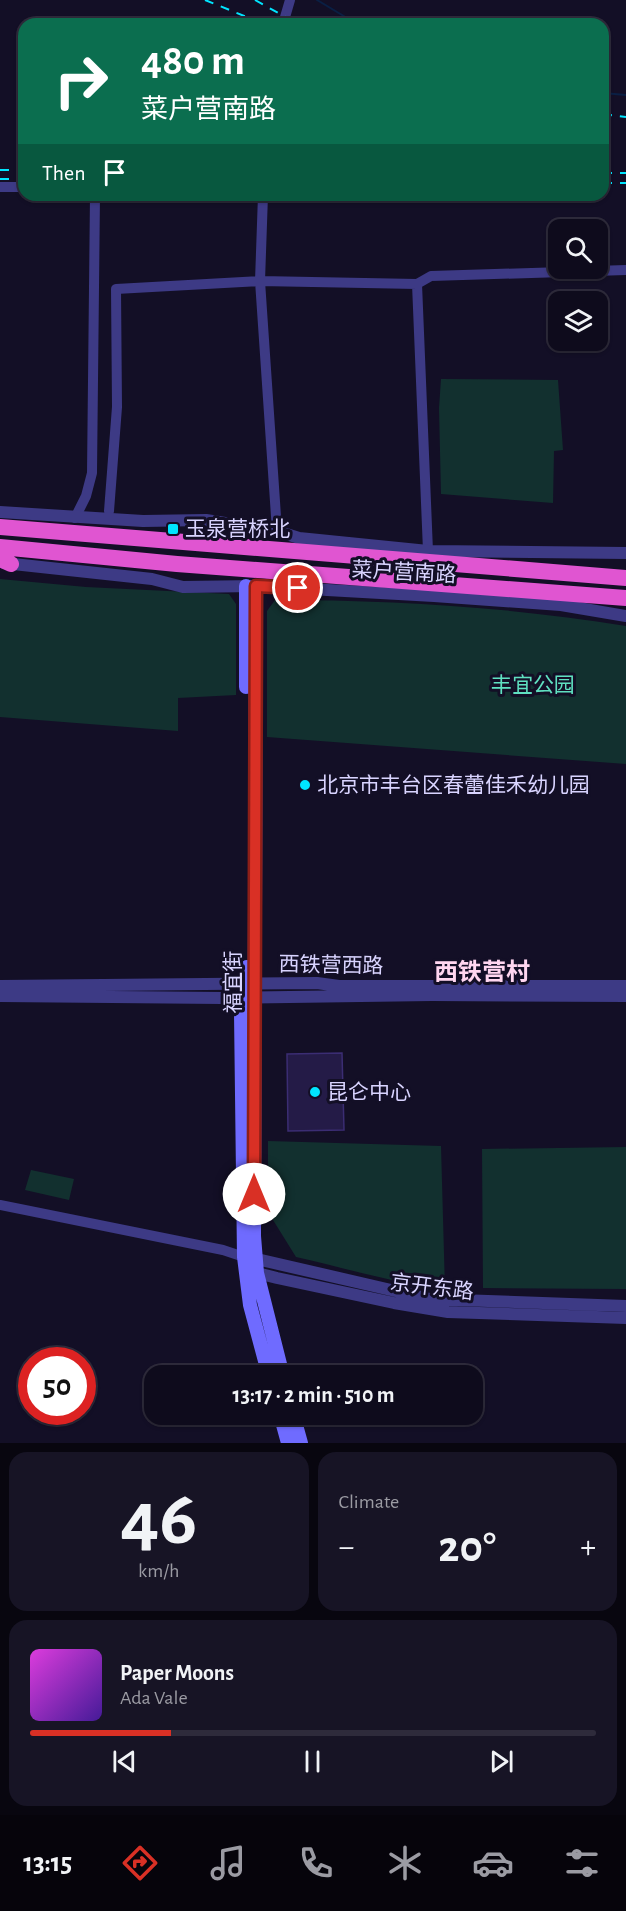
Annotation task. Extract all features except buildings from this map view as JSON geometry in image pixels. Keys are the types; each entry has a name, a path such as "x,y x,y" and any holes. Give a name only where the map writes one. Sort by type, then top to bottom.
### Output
{"highway":[{"name":"菜户营南路","path":"0,527 333,552 626,578"},
{"path":"299,538 333,552"},
{"name":"菜户营南路","path":"0,547 177,564 626,597"}],"main road":[{"name":"福宜街","path":"251,586 247,964 250,991 241,1013 250,1305 266,1365"},
{"name":"福宜街","path":"249,1258 257,1273 279,1365"},
{"path":"283,1425 288,1443"},
{"path":"296,1425 300,1443"}],"street":[{"path":"285,18 289,3"},
{"path":"0,187 18,187"},
{"path":"75,518 86,496 92,473 95,201"},
{"path":"263,201 260,281 277,531"},
{"path":"94,290 260,281 417,284 431,276 626,270"},
{"path":"417,284 428,551"},
{"path":"109,511 117,407 116,289"},
{"name":"菜户营南路","path":"0,512 143,521 206,520 277,531 299,538 428,551 626,553"},
{"name":"菜户营南路","path":"4,562 152,579 183,587 251,586 561,604 626,616"},
{"name":"西铁营西路","path":"0,996 250,991 317,983 339,986 626,987"},
{"name":"西铁营西路","path":"0,986 626,996"},
{"name":"京开东路","path":"0,1205 223,1250 430,1299 626,1306"},
{"name":"京开东路","path":"257,1273 394,1304 448,1312 626,1318"}],"green space":[{"path":"441,379 558,380 563,450 554,451 553,503 441,494 439,408"},
{"path":"0,579 86,587 229,594 236,604 236,695 178,698 178,731 0,717"},
{"name":"丰宜公园","path":"275,600 363,601 495,609 626,626 626,764 267,737 267,611"},
{"path":"268,1141 441,1146 445,1290 296,1257 273,1220 274,1186 268,1170"},
{"path":"626,1147 626,1289 483,1288 482,1149"},
{"path":"31,1170 74,1179 69,1200 25,1190"}],"waterway":[{"path":"317,0 347,18"},
{"path":"609,94 626,95"}],"railway":[{"path":"205,0 249,18"},
{"path":"255,0 287,18"},
{"path":"609,115 626,117"},
{"path":"0,170 18,170"},
{"path":"609,173 626,173"},
{"path":"0,179 18,179"},
{"path":"609,183 626,183"}],"place":[{"name":"玉泉营桥北","path":"173,529"},
{"name":"北京市丰台区春蕾佳禾幼儿园","path":"305,785"},
{"name":"昆仑中心","path":"315,1092"}],"district":[{"name":"西铁营村","path":"482,972"}],"route":[{"path":"254,1194 256,586 298,588"}]}
